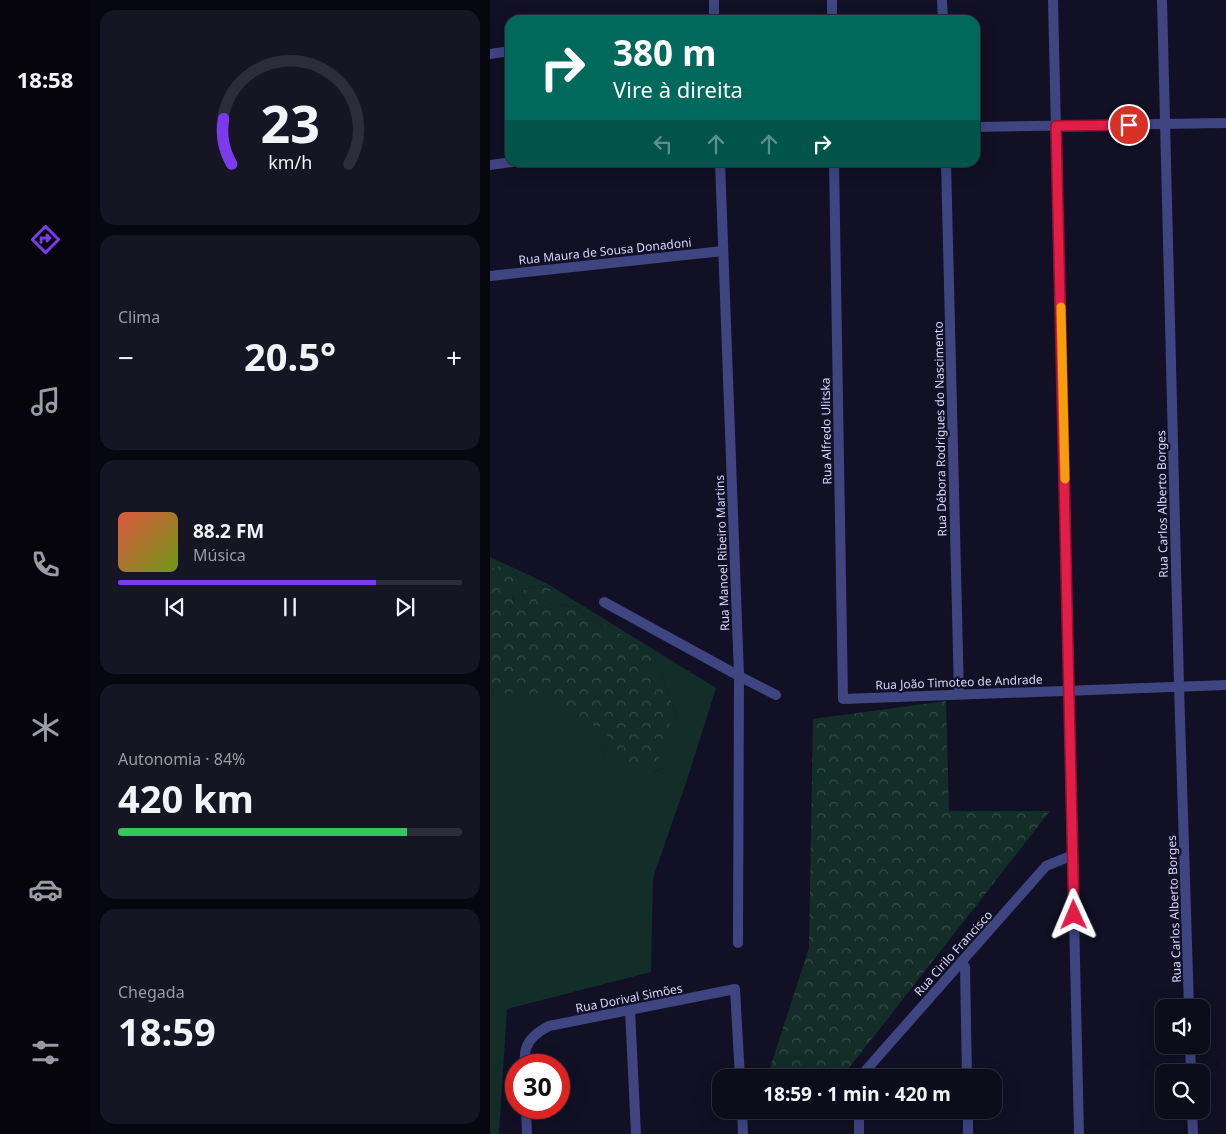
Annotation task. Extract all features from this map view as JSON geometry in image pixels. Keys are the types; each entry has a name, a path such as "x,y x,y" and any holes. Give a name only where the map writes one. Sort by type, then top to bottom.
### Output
{"street":[{"path":"714,0 714,15"},
{"path":"832,0 832,15"},
{"path":"942,0 943,15"},
{"path":"1053,0 1079,1134"},
{"name":"Rua Carlos Alberto Borges","path":"1162,0 1189,999"},
{"path":"490,54 505,52"},
{"path":"980,127 1226,123"},
{"path":"490,165 505,163"},
{"name":"Rua Manoel Ribeiro Martins","path":"720,167 739,676 738,943"},
{"name":"Rua Alfredo Ulitska","path":"834,167 843,699"},
{"name":"Rua Débora Rodrigues do Nascimento","path":"946,167 960,694"},
{"name":"Rua Maura de Sousa Donadoni","path":"490,276 723,251"},
{"path":"604,602 776,695"},
{"name":"Rua João Timoteo de Andrade","path":"843,699 1226,685"},
{"name":"Rua Cirilo Francisco","path":"867,1069 1046,866 1073,855"},
{"path":"961,962 965,967 967,1069"},
{"name":"Rua Dorival Simões","path":"525,1054 531,1039 542,1029 549,1026 735,989 739,1069"},
{"path":"630,1010 636,1134"},
{"path":"526,1119 527,1134"},
{"path":"742,1119 743,1134"},
{"path":"859,1119 859,1134"},
{"path":"968,1119 968,1134"},
{"path":"1192,1119 1193,1134"}],"green space":[{"path":"490,557 546,583 716,688 653,878 651,972 507,1009 499,1134 490,1134 490,690 502,685 505,695 525,688 528,697 547,690 551,700 561,697 567,716 577,712 581,722 590,719 594,728 603,725 611,744 601,747 604,757 614,754 618,763 627,760 631,769 640,766 637,756 647,752 654,772 663,768 656,749 666,745 662,736 672,732 669,723 678,719 660,671 651,674 647,665 657,661 640,646 621,634 614,633 610,624 601,627 597,618 588,621 577,607 548,603 544,593 553,589 538,585 522,590 525,600 516,604 512,594 502,597 499,588 518,580 515,571 505,575 501,565 490,569"},
{"path":"501,565 515,571 518,581 512,594 515,603 525,600 522,590 538,585 554,590 548,603 577,607 588,621 597,618 610,624 657,661 651,674 660,671 678,719 666,745 663,768 654,772 647,753 641,766 631,769 604,757 601,747 610,744 594,728 567,716 551,700 547,691 528,698 505,695 501,686 490,690 490,569"},
{"path":"946,701 949,811 1050,811 848,1069 770,1069 809,948 813,719"}],"slow traffic":[{"path":"1061,307 1065,479"}],"route":[{"path":"1074,915 1056,126 1129,125"}]}
